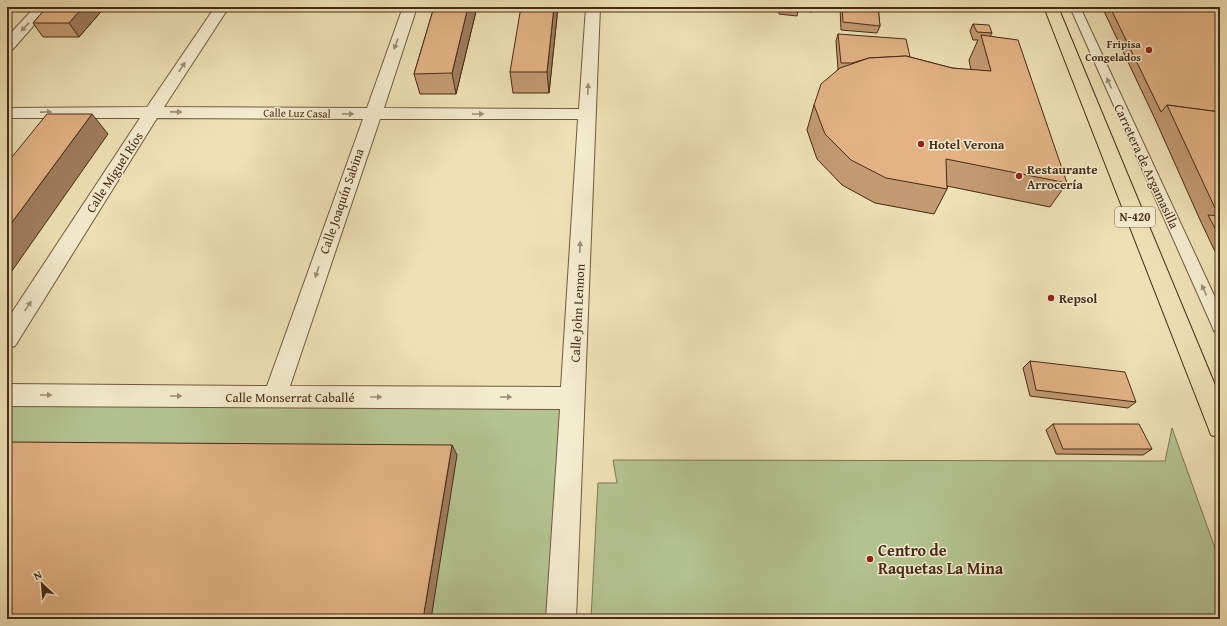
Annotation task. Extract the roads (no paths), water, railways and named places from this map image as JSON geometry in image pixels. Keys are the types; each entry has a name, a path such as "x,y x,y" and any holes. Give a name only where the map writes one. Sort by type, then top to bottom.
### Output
{"highway":[{"name":"N-420","path":"1051,7 1220,427"}],"street":[{"path":"7,46 43,7"},
{"name":"Calle Miguel Ríos","path":"7,339 153,111 222,7"},
{"name":"Calle Joaquín Sabina","path":"275,396 371,114 410,7"},
{"name":"Calle John Lennon","path":"561,619 593,7"},
{"name":"Calle Luz Casal","path":"7,113 153,111 371,114 587,114"},
{"name":"Calle Monserrat Caballé","path":"7,395 572,398"}],"lane":[{"name":"Carretera de Argamasilla","path":"1075,7 1220,326"}],"place":[{"name":"Fripisa Congelados","path":"1149,50"},
{"name":"Hotel Verona","path":"921,144"},
{"name":"Restaurante Arrocería","path":"1019,176"},
{"name":"Repsol","path":"1051,298"},
{"name":"Centro de Raquetas La Mina","path":"870,559"}]}
